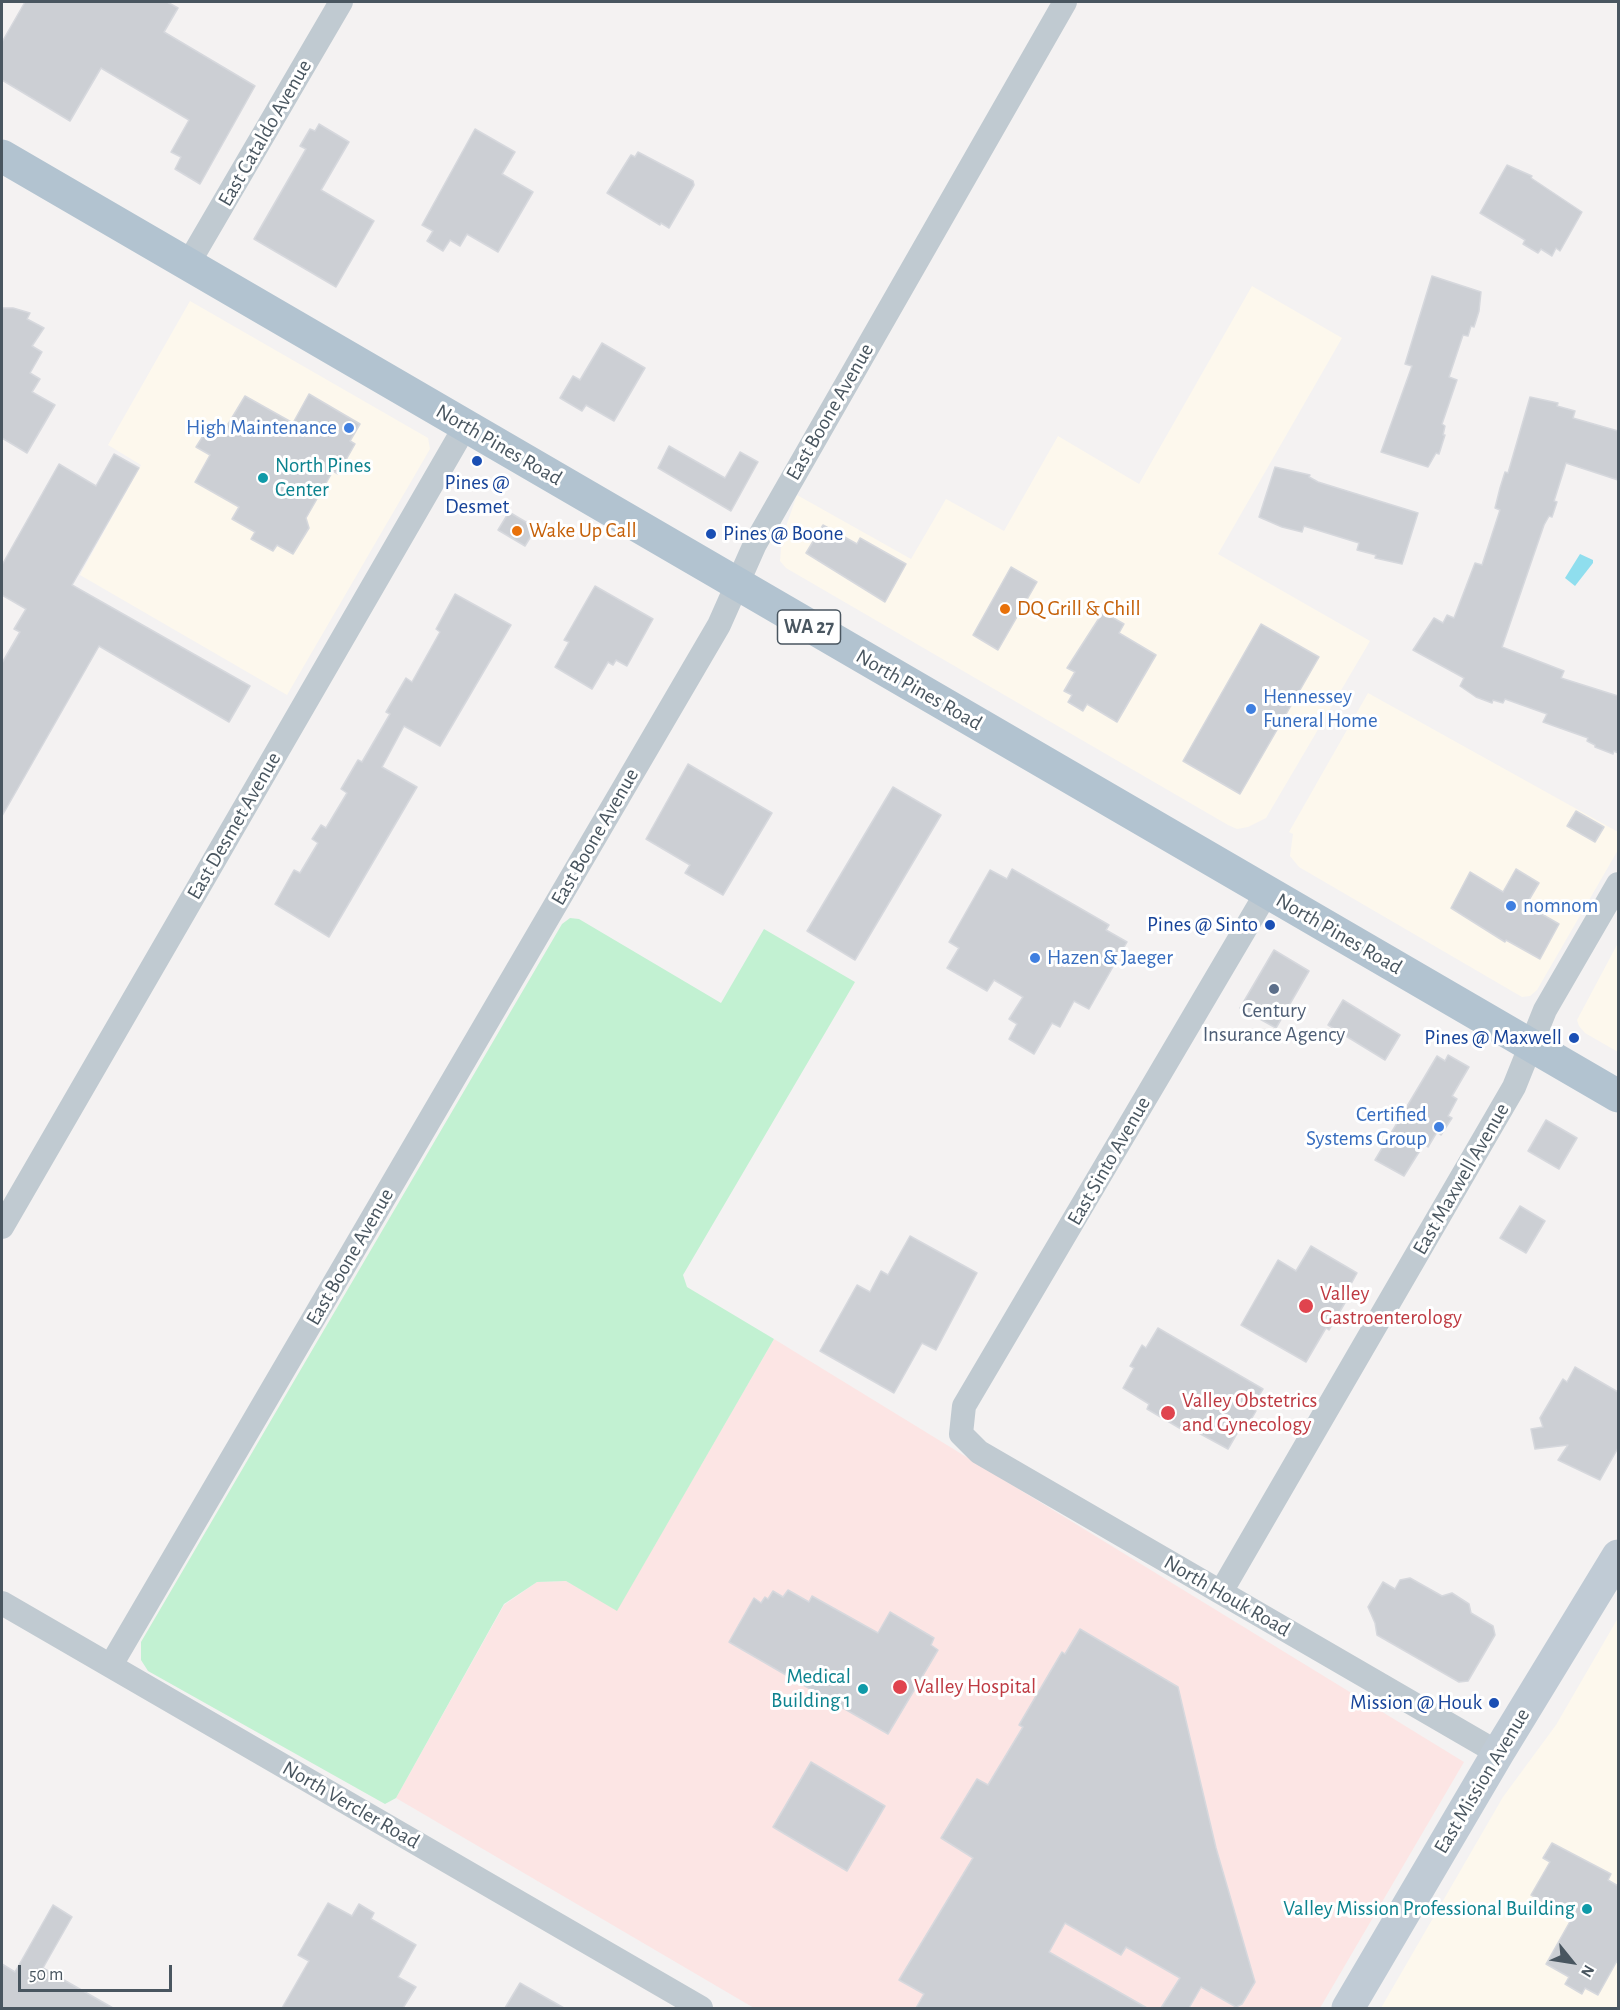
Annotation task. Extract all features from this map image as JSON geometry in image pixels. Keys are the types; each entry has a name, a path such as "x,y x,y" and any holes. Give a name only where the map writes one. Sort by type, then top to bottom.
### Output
{"main road":[{"name":"North Pines Road","path":"2,156 1618,1096"}],"street":[{"name":"East Cataldo Avenue","path":"188,264 341,2"},
{"name":"East Boone Avenue","path":"111,1665 719,625 755,544 1065,2"},
{"name":"East Desmet Avenue","path":"2,1227 466,425"},
{"name":"East Maxwell Avenue","path":"1221,1592 1514,1087 1545,1010 1618,884"},
{"name":"East Sinto Avenue","path":"961,1434 964,1406 1267,892"},
{"name":"North Houk Road","path":"961,1434 979,1452 1497,1753"},
{"name":"East Mission Avenue","path":"1348,2008 1497,1753 1618,1556"},
{"name":"North Vercler Road","path":"2,1603 701,2008"}],"shaded area":[{"path":"1252,286 1342,338 1218,554 1370,641 1266,818 1248,827 1237,829 1228,825 786,568 780,561 782,538 797,495 911,559 946,499 1004,531 1058,436 1139,484"},
{"path":"190,301 428,438 430,449 287,695 80,575 141,465 108,445"},
{"path":"1368,693 1618,832 1618,850 1537,990 1530,996 1522,997 1299,867 1290,856 1293,834 1289,832"},
{"path":"1618,943 1618,1052 1585,1033 1577,1020"},
{"name":"Valley Hospital","path":"774,1339 1464,1762 1320,2008 754,2008 396,1798 504,1605 537,1582 566,1581 617,1610"},
{"path":"1618,1618 1618,2008 1381,2008 1503,1797 1556,1725"}],"green space":[{"path":"570,918 579,919 721,1003 764,929 855,982 683,1275 687,1287 774,1339 617,1611 566,1581 537,1582 504,1604 396,1798 385,1804 148,1671 141,1660 141,1642 562,924"}],"water":[{"path":"1580,554 1593,560 1593,563 1575,586 1565,578"}],"building":[{"path":"25,2 167,2 178,8 164,32 255,86 200,184 175,169 181,157 171,152 189,120 101,68 70,121 2,80 2,42"},
{"path":"319,124 349,142 321,190 374,221 336,287 254,239 306,149 300,146 310,129 315,131"},
{"path":"475,129 515,152 502,174 533,192 498,252 467,234 460,246 450,240 443,251 427,241 433,231 422,225"},
{"path":"638,152 693,181 694,185 669,228 661,223 660,225 607,193 631,155 635,157"},
{"path":"1507,165 1532,176 1531,178 1582,212 1560,251 1556,248 1552,256 1541,249 1538,253 1523,244 1525,240 1480,213"},
{"path":"1432,276 1481,292 1474,327 1471,326 1468,336 1463,335 1449,377 1457,380 1442,424 1445,426 1443,435 1445,435 1439,454 1436,453 1428,467 1381,452 1412,366 1405,364"},
{"path":"2,308 13,308 30,313 27,319 44,328 32,346 42,352 30,373 40,379 32,392 55,405 27,453 2,438"},
{"path":"602,343 645,368 614,421 586,405 582,411 560,398 573,376 580,380"},
{"name":"North Pines Center","path":"309,394 360,424 350,441 355,444 338,474 333,471 306,518 309,528 293,554 277,545 273,551 251,539 255,532 232,519 239,507 195,482 210,455 196,447 208,428 221,436 245,396 293,423"},
{"path":"1530,397 1558,403 1557,406 1575,411 1573,418 1618,431 1618,480 1566,463 1554,501 1557,502 1552,517 1549,516 1544,525 1502,647 1564,671 1561,678 1618,696 1618,753 1614,751 1613,754 1595,747 1587,741 1588,738 1543,722 1547,714 1505,699 1503,703 1493,700 1492,703 1476,697 1460,686 1464,678 1413,650 1434,618 1443,623 1447,615 1454,618 1475,563 1482,565 1500,510 1495,508 1500,488 1505,472 1508,473"},
{"path":"669,446 725,478 740,452 758,462 731,511 658,468"},
{"path":"114,454 139,468 72,585 250,686 229,722 99,646 2,816 2,663 20,632 14,629 26,609 2,595 2,565 59,464 96,486"},
{"path":"1275,467 1310,475 1309,477 1318,482 1418,513 1402,564 1375,558 1376,555 1357,550 1359,543 1304,526 1302,532 1282,527 1259,517"},
{"name":"Wake Up Call","path":"509,512 536,528 525,546 498,530"},
{"path":"823,525 857,544 860,538 906,564 885,602 806,553"},
{"name":"DQ Grill & Chill","path":"1011,567 1037,582 998,650 973,635"},
{"path":"595,586 653,619 627,666 616,660 613,665 608,662 592,689 555,667 569,642 564,640"},
{"path":"455,594 511,625 440,746 404,726 382,767 417,787 329,937 275,904 294,870 300,873 318,843 312,839 321,825 326,828 347,793 341,789 358,760 362,762 390,714 386,712 406,678 412,682 440,632 436,629"},
{"path":"1103,612 1124,624 1119,633 1156,655 1117,722 1087,704 1083,711 1068,702 1072,695 1064,691 1075,672 1067,668"},
{"name":"Hennessey Funeral Home","path":"1261,624 1319,657 1240,794 1183,761"},
{"path":"688,764 772,813 723,895 685,873 690,865 646,839"},
{"path":"893,787 941,815 855,960 807,931"},
{"path":"1576,811 1604,827 1595,842 1567,826"},
{"name":"Hazen & Jaeger","path":"1012,869 1109,925 1106,930 1127,942 1089,1009 1074,1001 1060,1027 1052,1023 1034,1054 1009,1039 1017,1024 1009,1019 1023,997 994,980 987,991 947,968 959,948 949,942 990,870 1007,879"},
{"name":"nomnom","path":"1516,869 1539,883 1526,905 1559,924 1540,959 1506,940 1505,942 1451,908 1470,872 1503,892"},
{"path":"1274,950 1309,971 1276,1028 1240,1008"},
{"path":"1343,1000 1400,1035 1385,1060 1328,1025"},
{"path":"1448,1055 1469,1067 1452,1096 1457,1099 1448,1116 1452,1118 1441,1135 1437,1132 1428,1147 1424,1144 1404,1176 1375,1160 1437,1056 1445,1061"},
{"path":"1546,1120 1577,1138 1559,1169 1528,1151"},
{"path":"1520,1206 1545,1221 1526,1253 1500,1238"},
{"path":"910,1236 977,1273 936,1350 922,1343 894,1393 820,1351 857,1285 870,1292 881,1271 888,1275"},
{"path":"1311,1246 1357,1273 1343,1299 1346,1301 1329,1330 1326,1328 1306,1362 1241,1325 1278,1260 1296,1271"},
{"path":"1158,1328 1263,1389 1251,1408 1256,1411 1244,1432 1239,1430 1228,1449 1184,1425 1181,1429 1147,1409 1149,1404 1123,1388 1134,1368 1130,1366 1142,1345 1146,1348"},
{"path":"1575,1367 1618,1392 1618,1448 1600,1480 1558,1460 1568,1445 1535,1449 1531,1429 1543,1427 1540,1418 1563,1379 1567,1382"},
{"path":"1410,1578 1442,1596 1452,1593 1469,1604 1471,1613 1493,1626 1495,1635 1468,1681 1459,1682 1377,1635 1368,1607 1383,1582 1395,1589 1400,1580"},
{"name":"Medical Building 1","path":"788,1590 809,1602 812,1596 878,1633 890,1612 934,1638 931,1645 938,1650 888,1734 729,1642 754,1598 761,1603 765,1597 768,1599 773,1591 783,1597"},
{"path":"1080,1629 1178,1687 1216,1848 1255,1982 1242,2004 1236,2007 1201,1987 1189,2008 1161,2008 1180,1978 1126,1947 1121,1955 1065,1923 1049,1952 1147,2008 916,2008 924,1994 899,1980 973,1858 941,1838 977,1779 988,1785 1023,1727 1019,1725 1062,1652 1065,1654"},
{"path":"811,1762 885,1806 847,1871 773,1827"},
{"name":"Valley Mission Professional Building","path":"1552,1843 1611,1874 1608,1880 1618,1886 1618,1959 1598,1995 1585,1988 1582,1994 1565,1984 1569,1977 1546,1964 1572,1918 1531,1895 1550,1862 1543,1858"},
{"path":"328,1903 352,1916 359,1904 374,1913 371,1919 416,1945 398,1977 416,1987 403,2008 282,2008 309,1961 298,1955"},
{"path":"53,1905 72,1917 43,1968 113,2008 2,2008 2,1964 15,1972"},
{"path":"520,1983 564,2008 505,2008"}],"place":[{"name":"High Maintenance","path":"349,428"},
{"name":"Pines @ Desmet","path":"477,461"},
{"name":"North Pines Center","path":"263,478"},
{"name":"Wake Up Call","path":"517,531"},
{"name":"Pines @ Boone","path":"711,534"},
{"name":"DQ Grill & Chill","path":"1005,609"},
{"name":"Hennessey Funeral Home","path":"1251,709"},
{"name":"nomnom","path":"1511,906"},
{"name":"Pines @ Sinto","path":"1270,925"},
{"name":"Hazen & Jaeger","path":"1035,958"},
{"name":"Century Insurance Agency","path":"1274,989"},
{"name":"Pines @ Maxwell","path":"1574,1038"},
{"name":"Certified Systems Group","path":"1439,1127"},
{"name":"Valley Gastroenterology","path":"1306,1306"},
{"name":"Valley Obstetrics and Gynecology","path":"1168,1413"},
{"name":"Valley Hospital","path":"900,1687"},
{"name":"Medical Building 1","path":"863,1689"},
{"name":"Mission @ Houk","path":"1494,1703"},
{"name":"Valley Mission Professional Building","path":"1587,1909"}]}
